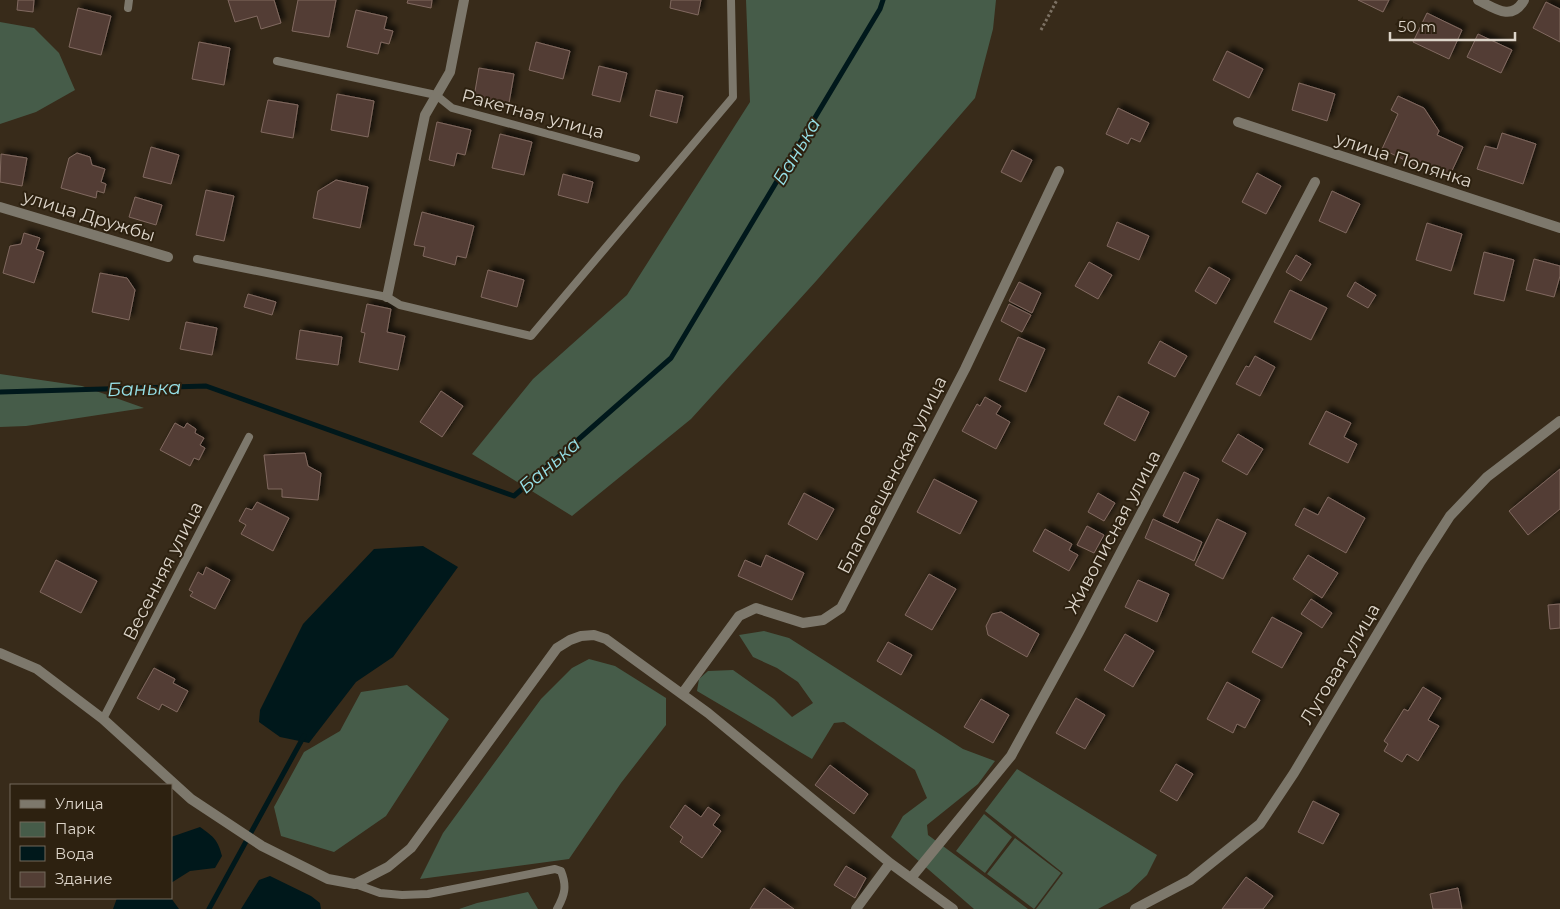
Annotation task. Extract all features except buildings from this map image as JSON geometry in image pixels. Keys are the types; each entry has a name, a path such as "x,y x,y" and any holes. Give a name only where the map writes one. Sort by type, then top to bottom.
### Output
{"street":[{"path":"387,297 425,115 450,72 464,0"},
{"path":"1478,0 1500,12 1512,12 1524,0"},
{"name":"улица Полянка","path":"1238,122 1560,228"},
{"name":"Благовещенская улица","path":"682,694 739,616 756,608 803,623 824,620 841,608 965,369 1059,171"},
{"name":"Живописная улица","path":"911,878 1011,756 1079,632 1315,182"},
{"name":"улица Дружбы","path":"0,206 168,257"},
{"name":"Луговая улица","path":"1135,909 1190,880 1260,824 1294,772 1450,516 1487,477 1560,421"},
{"path":"0,653 37,669 103,719 191,799 240,832 262,846 328,879 355,884 388,867 410,848 557,648 570,640 594,635 606,639 708,713 890,862 953,909"},
{"path":"856,909 890,862"}],"lane":[{"path":"198,259 387,297 400,305 531,336 733,97 731,0"},
{"name":"Ракетная улица","path":"277,61 436,95 452,108 636,158"},
{"name":"Весенняя улица","path":"103,719 249,437"},
{"path":"355,884 380,892 402,896 428,894 555,869 562,871 566,889 557,909"}],"path":[{"path":"1041,30 1057,0"}],"green space":[{"path":"746,0 996,0 993,29 975,98 817,280 691,419 572,516 472,454 533,379 627,295 750,102"},
{"path":"0,22 34,28 59,53 75,90 36,112 0,124"},
{"path":"0,374 82,386 144,408 26,426 0,427"},
{"path":"764,631 789,638 963,749 995,761 978,784 927,825 928,835 1028,909 974,909 891,837 903,816 927,798 915,770 844,722 834,723 812,759 697,691 699,679 708,671 733,670 774,699 792,717 813,703 798,682 777,668 753,657 739,635"},
{"path":"589,659 615,666 666,698 666,725 621,783 569,859 420,879 443,833 541,699 572,668"},
{"path":"407,685 449,719 386,816 334,852 281,836 274,807 304,752 340,731 361,692"},
{"path":"1017,769 1157,855 1147,875 1129,892 1098,909 1036,909 1063,873 985,811"},
{"path":"984,814 1012,837 985,873 956,851"},
{"path":"1015,838 1061,873 1034,909 987,874"},
{"path":"528,892 538,909 459,909 477,903"}],"water":[{"path":"423,546 458,567 393,657 356,682 309,743 280,737 259,722 260,710 303,624 374,549"},
{"path":"200,827 215,839 222,856 215,868 190,871 172,882 172,837"},
{"path":"270,876 311,896 320,903 321,909 241,909 259,880"},
{"path":"117,899 172,899 179,909 113,909"}],"waterway":[{"name":"Банька","path":"0,392 206,386 514,496 671,358 880,9 883,0"},
{"path":"209,909 304,736"}]}
